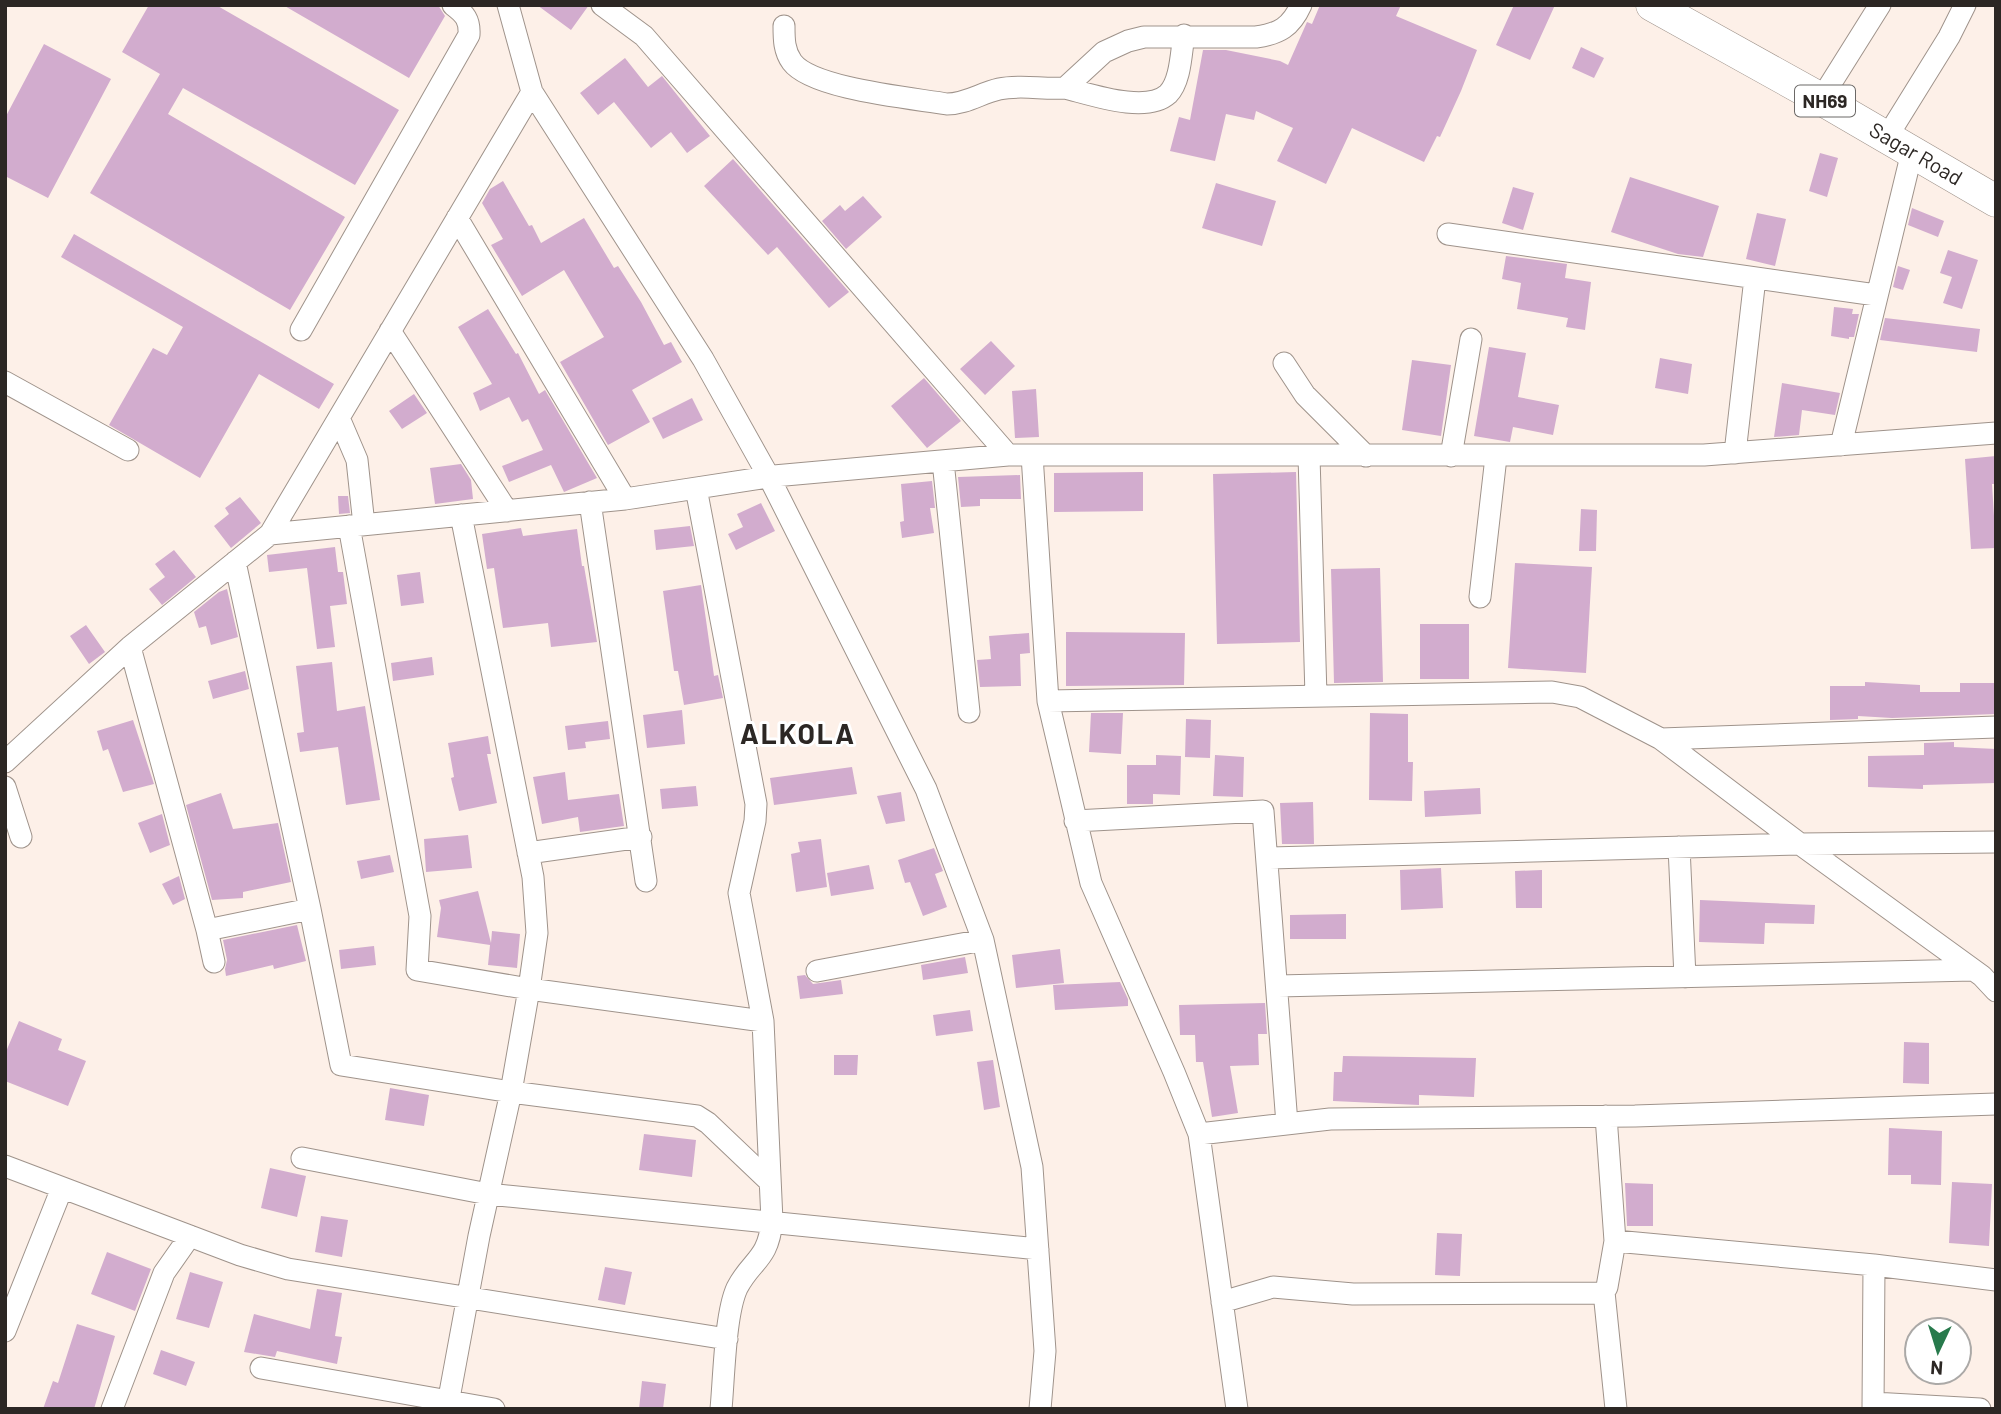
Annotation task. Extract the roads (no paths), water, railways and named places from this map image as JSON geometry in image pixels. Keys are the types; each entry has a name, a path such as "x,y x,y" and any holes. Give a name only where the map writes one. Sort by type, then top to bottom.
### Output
{"highway":[{"name":"Sagar Road","path":"1652,5 1996,201"}],"street":[{"path":"301,330 469,35 468,19 453,5"},
{"path":"508,5 532,92 703,359 769,477 926,789 983,940 1032,1167 1045,1351 1041,1409"},
{"path":"602,5 644,36 1008,455"},
{"path":"1065,88 1104,52 1115,46 1144,37 1273,35 1287,26 1301,5"},
{"path":"1821,99 1880,5"},
{"path":"1841,445 1876,295 1899,145 1965,5"},
{"path":"784,26 785,47 792,63 807,75 832,83 947,104 958,104 1010,87 1065,88 1123,101 1145,102 1159,99 1168,93 1174,83 1184,35"},
{"path":"5,762 130,647 271,534 532,92"},
{"path":"457,218 625,499"},
{"path":"1448,234 1876,295"},
{"path":"1735,453 1755,278"},
{"path":"390,331 507,511"},
{"path":"1451,456 1471,339"},
{"path":"1284,363 1305,395 1366,456"},
{"path":"5,382 128,450"},
{"path":"339,418 357,460 356,526 419,916 417,970 529,989 763,1021"},
{"path":"271,534 625,499 769,477 1008,455 1704,455 1996,433"},
{"path":"1032,455 1048,701 1091,883 1199,1134 1237,1409"},
{"path":"1309,456 1316,696"},
{"path":"1480,597 1496,457"},
{"path":"943,461 969,712"},
{"path":"695,488 756,804 755,821 738,894 763,1021 772,1221 771,1235 764,1253 737,1288 727,1339 721,1409"},
{"path":"590,502 646,881"},
{"path":"448,1405 488,1194 511,1092 537,933 533,877 461,515"},
{"path":"235,562 341,1065 511,1092 697,1116 708,1123 770,1182"},
{"path":"130,647 214,962"},
{"path":"1048,701 1552,692 1580,697 1661,739 1800,844 1987,978"},
{"path":"1661,739 1996,727"},
{"path":"5,787 21,837"},
{"path":"1075,821 1263,811 1287,1124"},
{"path":"528,853 640,837"},
{"path":"1267,858 1800,844 1996,842"},
{"path":"1679,847 1685,977"},
{"path":"207,930 310,909"},
{"path":"817,971 983,940"},
{"path":"1278,986 1685,977 1987,978"},
{"path":"1199,1134 1330,1119 1606,1116 1996,1104"},
{"path":"1606,1116 1615,1241 1604,1292 1616,1409"},
{"path":"302,1158 488,1194 1038,1249"},
{"path":"5,1166 240,1255 288,1269 727,1339"},
{"path":"5,1331 62,1188"},
{"path":"112,1409 164,1273 190,1236"},
{"path":"1615,1241 1874,1265 1996,1280"},
{"path":"1874,1265 1873,1406 1980,1409"},
{"path":"1222,1303 1273,1287 1353,1294 1604,1292"},
{"path":"261,1368 448,1405 494,1409"}],"district":[{"name":"ALKOLA","path":"798,734"}]}
